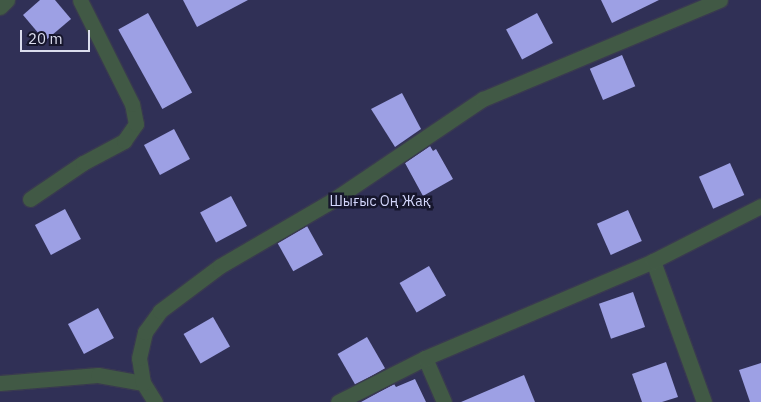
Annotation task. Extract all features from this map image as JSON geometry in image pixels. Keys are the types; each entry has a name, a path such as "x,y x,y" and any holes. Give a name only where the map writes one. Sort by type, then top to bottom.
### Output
{"lane":[{"path":"0,7 7,0"},
{"path":"30,199 83,163 124,142 136,124 132,104 80,0"},
{"path":"155,402 143,383 138,358 145,332 160,311 220,266 333,200 483,99 720,0"},
{"path":"338,402 425,358 653,261 761,206"},
{"path":"653,261 704,402"},
{"path":"425,358 444,402"},
{"path":"0,383 98,375 143,383"}],"green space":[{"name":"Шығыс Оң Жақ","path":"0,0 761,0 761,402 0,402"}],"building":[{"path":"40,0 55,0 71,19 45,41 23,15"},
{"path":"183,0 248,0 197,27"},
{"path":"601,0 659,0 612,23"},
{"path":"148,13 192,93 162,109 118,29"},
{"path":"537,13 553,43 522,59 506,29"},
{"path":"622,55 635,86 603,100 590,69"},
{"path":"402,93 421,129 395,147 371,109"},
{"path":"174,129 190,159 160,175 144,145"},
{"path":"430,146 433,151 436,149 453,179 423,196 405,163"},
{"path":"730,163 744,195 713,209 699,177"},
{"path":"231,196 247,226 216,242 200,212"},
{"path":"65,209 81,239 51,255 35,225"},
{"path":"628,210 642,241 611,255 597,224"},
{"path":"307,226 323,255 293,271 277,242"},
{"path":"429,266 446,295 417,312 400,283"},
{"path":"633,292 645,327 611,339 599,304"},
{"path":"98,308 114,338 84,354 68,324"},
{"path":"213,317 230,346 201,363 184,334"},
{"path":"367,337 385,368 356,385 338,354"},
{"path":"666,362 678,397 662,402 642,402 632,374"},
{"path":"761,363 761,402 750,402 739,370"},
{"path":"524,375 535,402 461,402"},
{"path":"415,379 426,402 361,402 394,384 396,387"}]}
